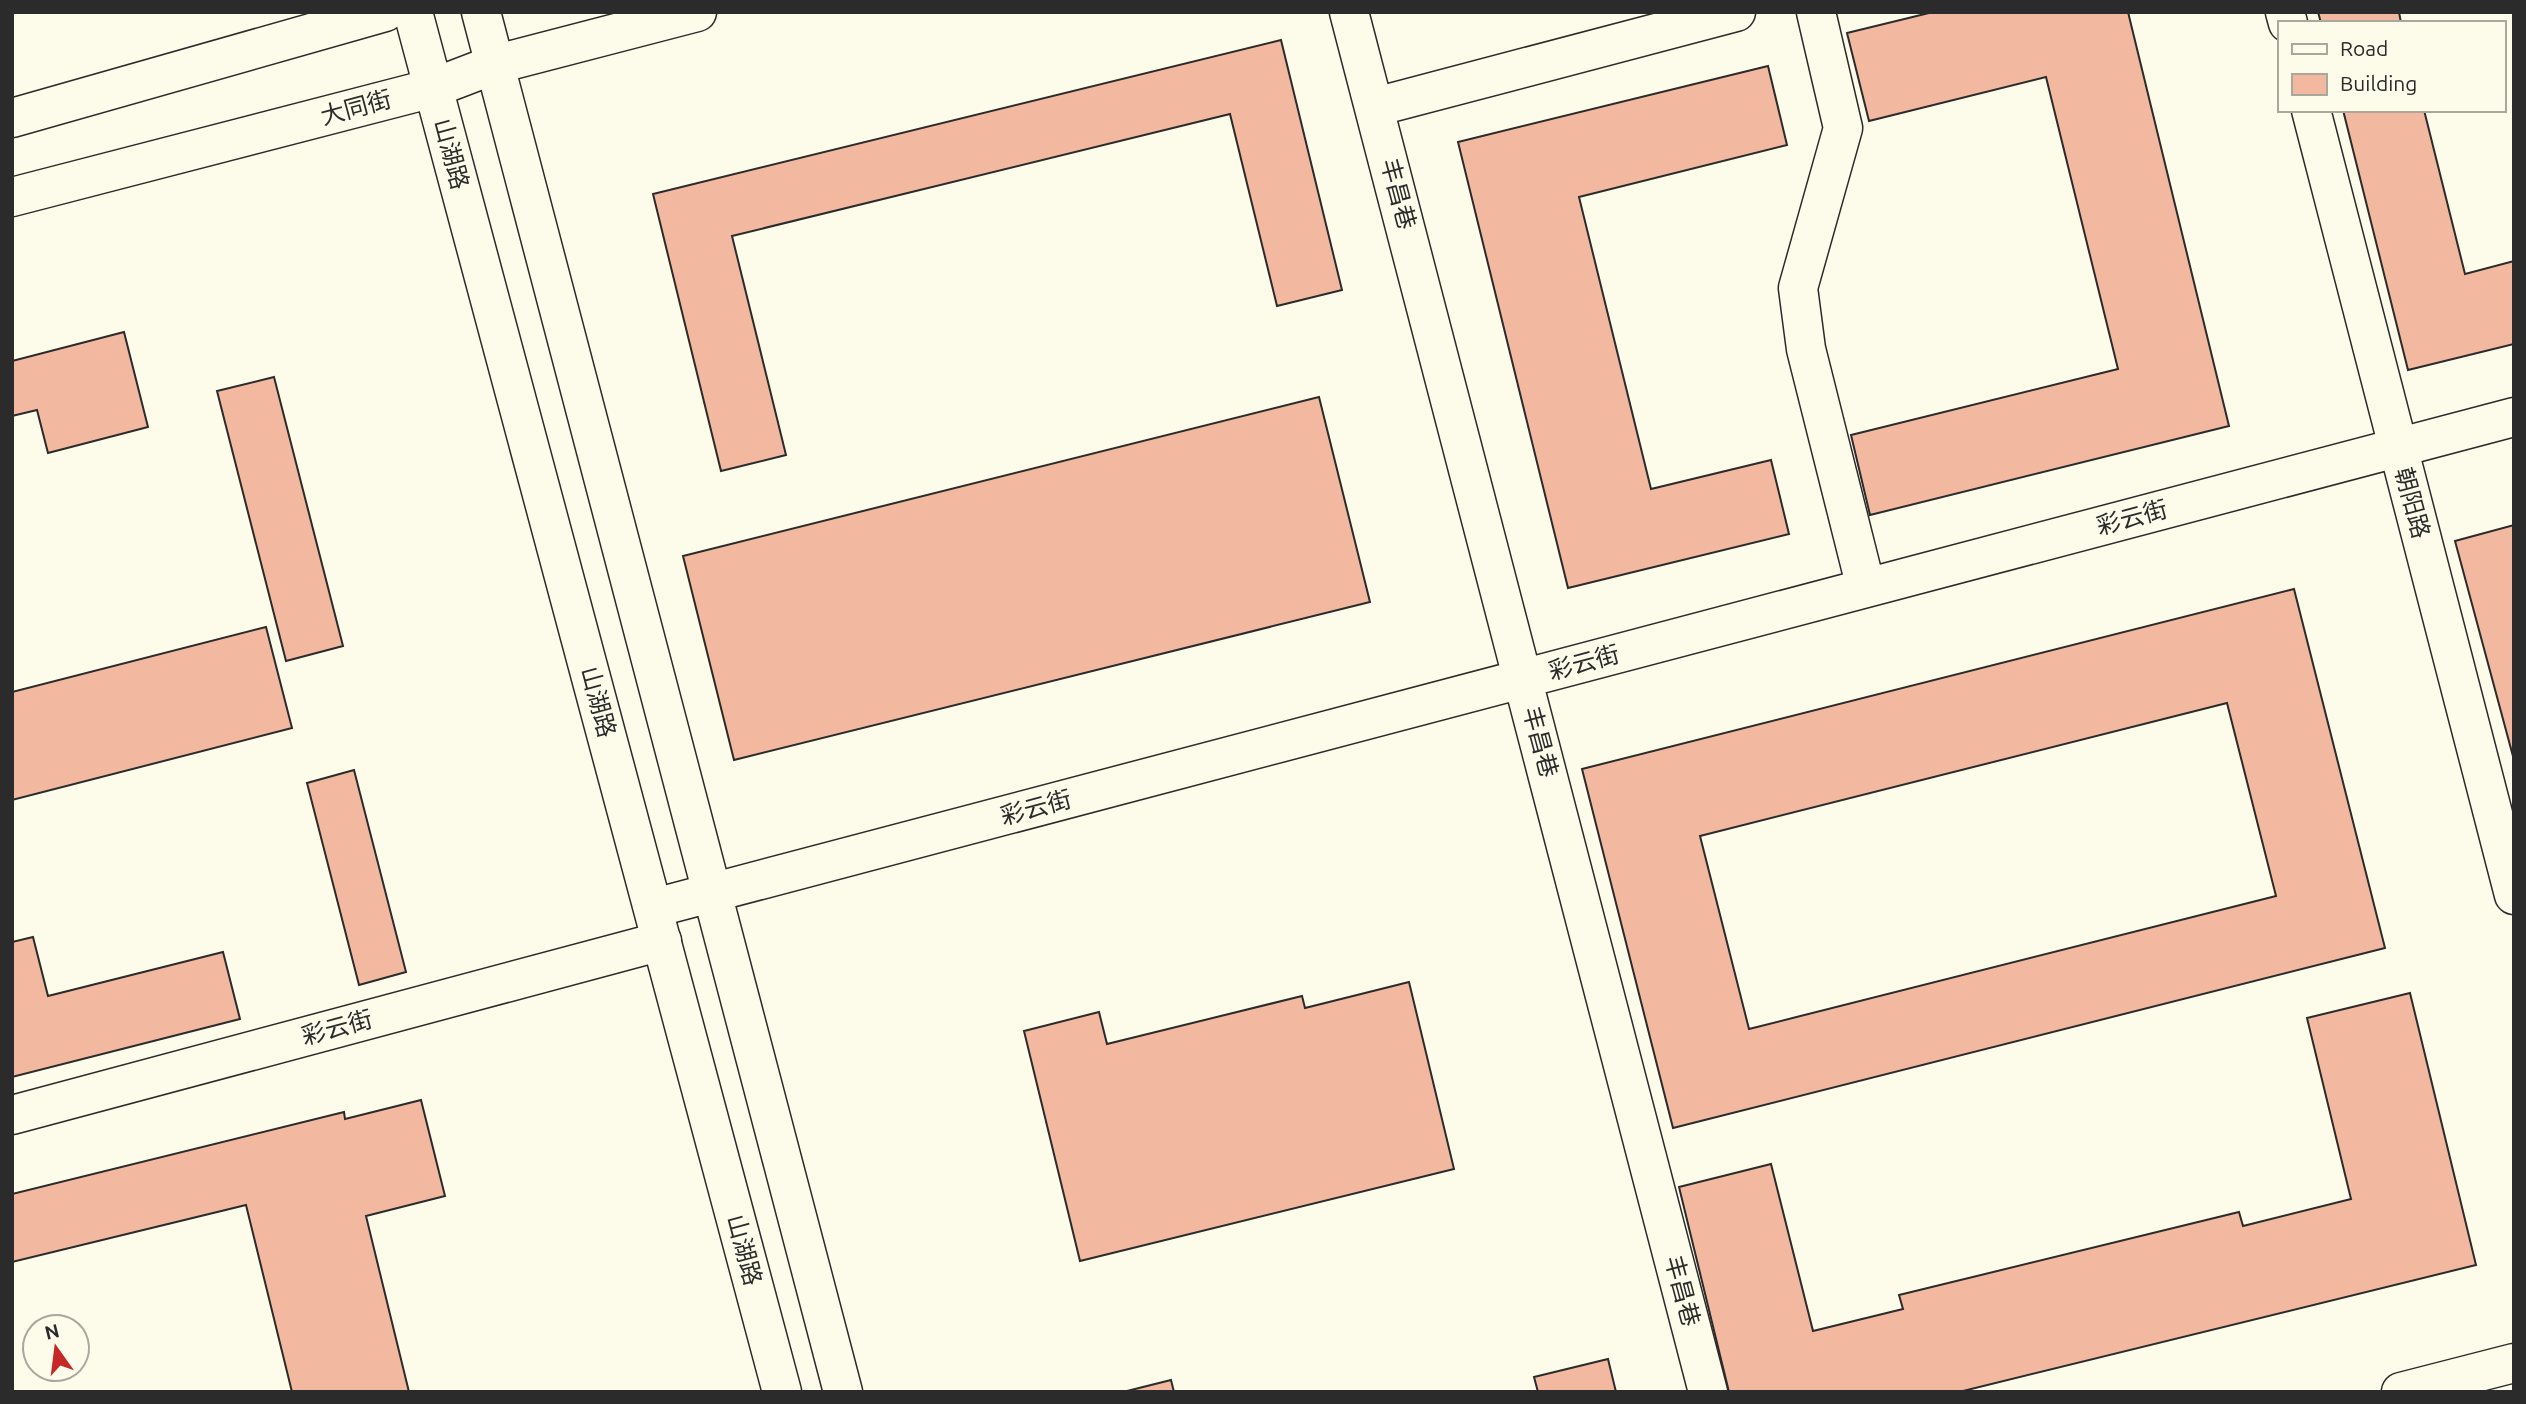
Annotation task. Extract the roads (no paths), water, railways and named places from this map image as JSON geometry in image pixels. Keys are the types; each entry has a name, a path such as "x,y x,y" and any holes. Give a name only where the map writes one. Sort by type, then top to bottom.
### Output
{"street":[{"path":"12,118 385,12"},
{"name":"山湖路","path":"413,12 782,1392"},
{"path":"481,12 843,1392"},
{"name":"大同街","path":"12,197 433,88 493,65 697,12"},
{"name":"丰昌巷","path":"1349,12 1708,1392"},
{"path":"1375,107 1736,12"},
{"path":"1816,12 1843,128 1798,288 1806,349 1866,588"},
{"name":"朝阳路","path":"2312,112 2514,895"},
{"name":"彩云街","path":"12,1115 658,925 714,893 2514,416"},
{"path":"2401,1392 2514,1363"}]}
